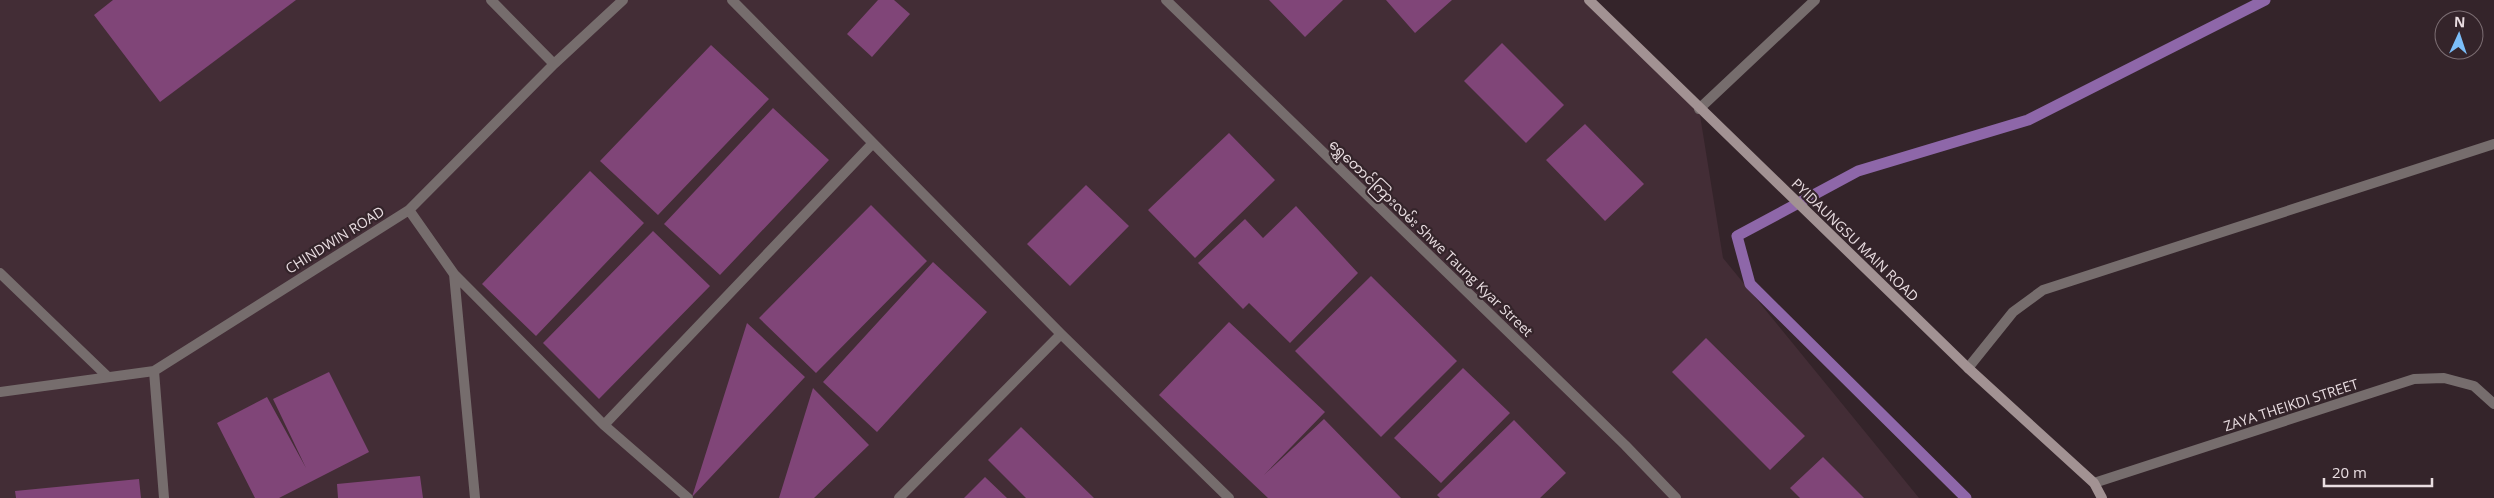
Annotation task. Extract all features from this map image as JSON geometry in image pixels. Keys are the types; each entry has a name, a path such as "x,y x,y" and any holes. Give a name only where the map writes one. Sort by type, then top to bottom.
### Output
{"main road":[{"name":"PYIDAUNGSU MAIN ROAD","path":"1589,0 1699,109 1968,368 2094,484 2102,498"}],"street":[{"path":"491,0 554,64"},
{"name":"CHINDWIN ROAD","path":"0,392 154,370 409,210 554,64 623,0"},
{"path":"732,0 1061,334 1229,498"},
{"name":"ရွှေတောင်ကြားလမ်း Shwe Taung Kyar Street","path":"1166,0 1618,438 1676,498"},
{"path":"1699,109 1815,0"},
{"path":"604,425 873,143"},
{"path":"1968,368 2014,312 2043,290 2494,144"},
{"path":"409,210 454,274 604,425 688,498"},
{"path":"0,274 107,376"},
{"path":"454,274 475,498"},
{"path":"899,498 1061,334"},
{"path":"154,370 164,498"},
{"name":"ZAYA THEIKDI STREET","path":"2094,484 2414,379 2444,378 2474,386 2494,404"}],"shaded area":[{"path":"0,0 1589,0 1699,109 1723,258 1919,498 0,498"}],"building":[{"path":"113,0 296,0 160,102 94,15"},
{"path":"878,0 894,0 910,14 872,57 847,34"},
{"path":"1269,0 1343,0 1305,37"},
{"path":"1386,0 1452,0 1415,33"},
{"path":"1502,43 1564,105 1526,143 1464,81"},
{"path":"711,45 769,99 658,215 600,161"},
{"path":"773,108 829,160 720,275 664,224"},
{"path":"1585,124 1644,184 1605,221 1546,160"},
{"path":"1229,133 1275,180 1195,258 1148,210"},
{"path":"590,171 644,223 536,336 482,284"},
{"path":"1086,185 1129,226 1070,286 1027,244"},
{"path":"871,205 927,261 816,373 759,318"},
{"path":"1296,206 1358,273 1290,343 1249,303 1243,309 1198,263 1245,219 1263,238"},
{"path":"653,231 710,286 599,399 543,343"},
{"path":"933,262 987,312 877,432 823,382"},
{"path":"1371,276 1457,361 1381,437 1295,351"},
{"path":"1229,322 1325,412 1264,475 1324,419 1401,498 1268,498 1159,395"},
{"path":"747,323 805,377 692,497"},
{"path":"1706,338 1805,436 1770,470 1672,372"},
{"path":"1463,368 1510,413 1441,483 1394,438"},
{"path":"329,372 369,452 279,498 255,498 217,423 267,397 306,468 273,399"},
{"path":"813,388 869,445 814,498 779,498"},
{"path":"1514,420 1566,473 1540,498 1440,498 1437,495"},
{"path":"1021,427 1094,498 1026,498 988,460"},
{"path":"1823,457 1864,498 1800,498 1790,488"},
{"path":"420,476 423,498 338,498 337,484"},
{"path":"985,477 1007,498 964,498"},
{"path":"139,479 141,498 16,498 15,491"}],"waterway":[{"path":"1966,498 1750,284 1737,236 1858,171 2028,120 2265,0"}]}
